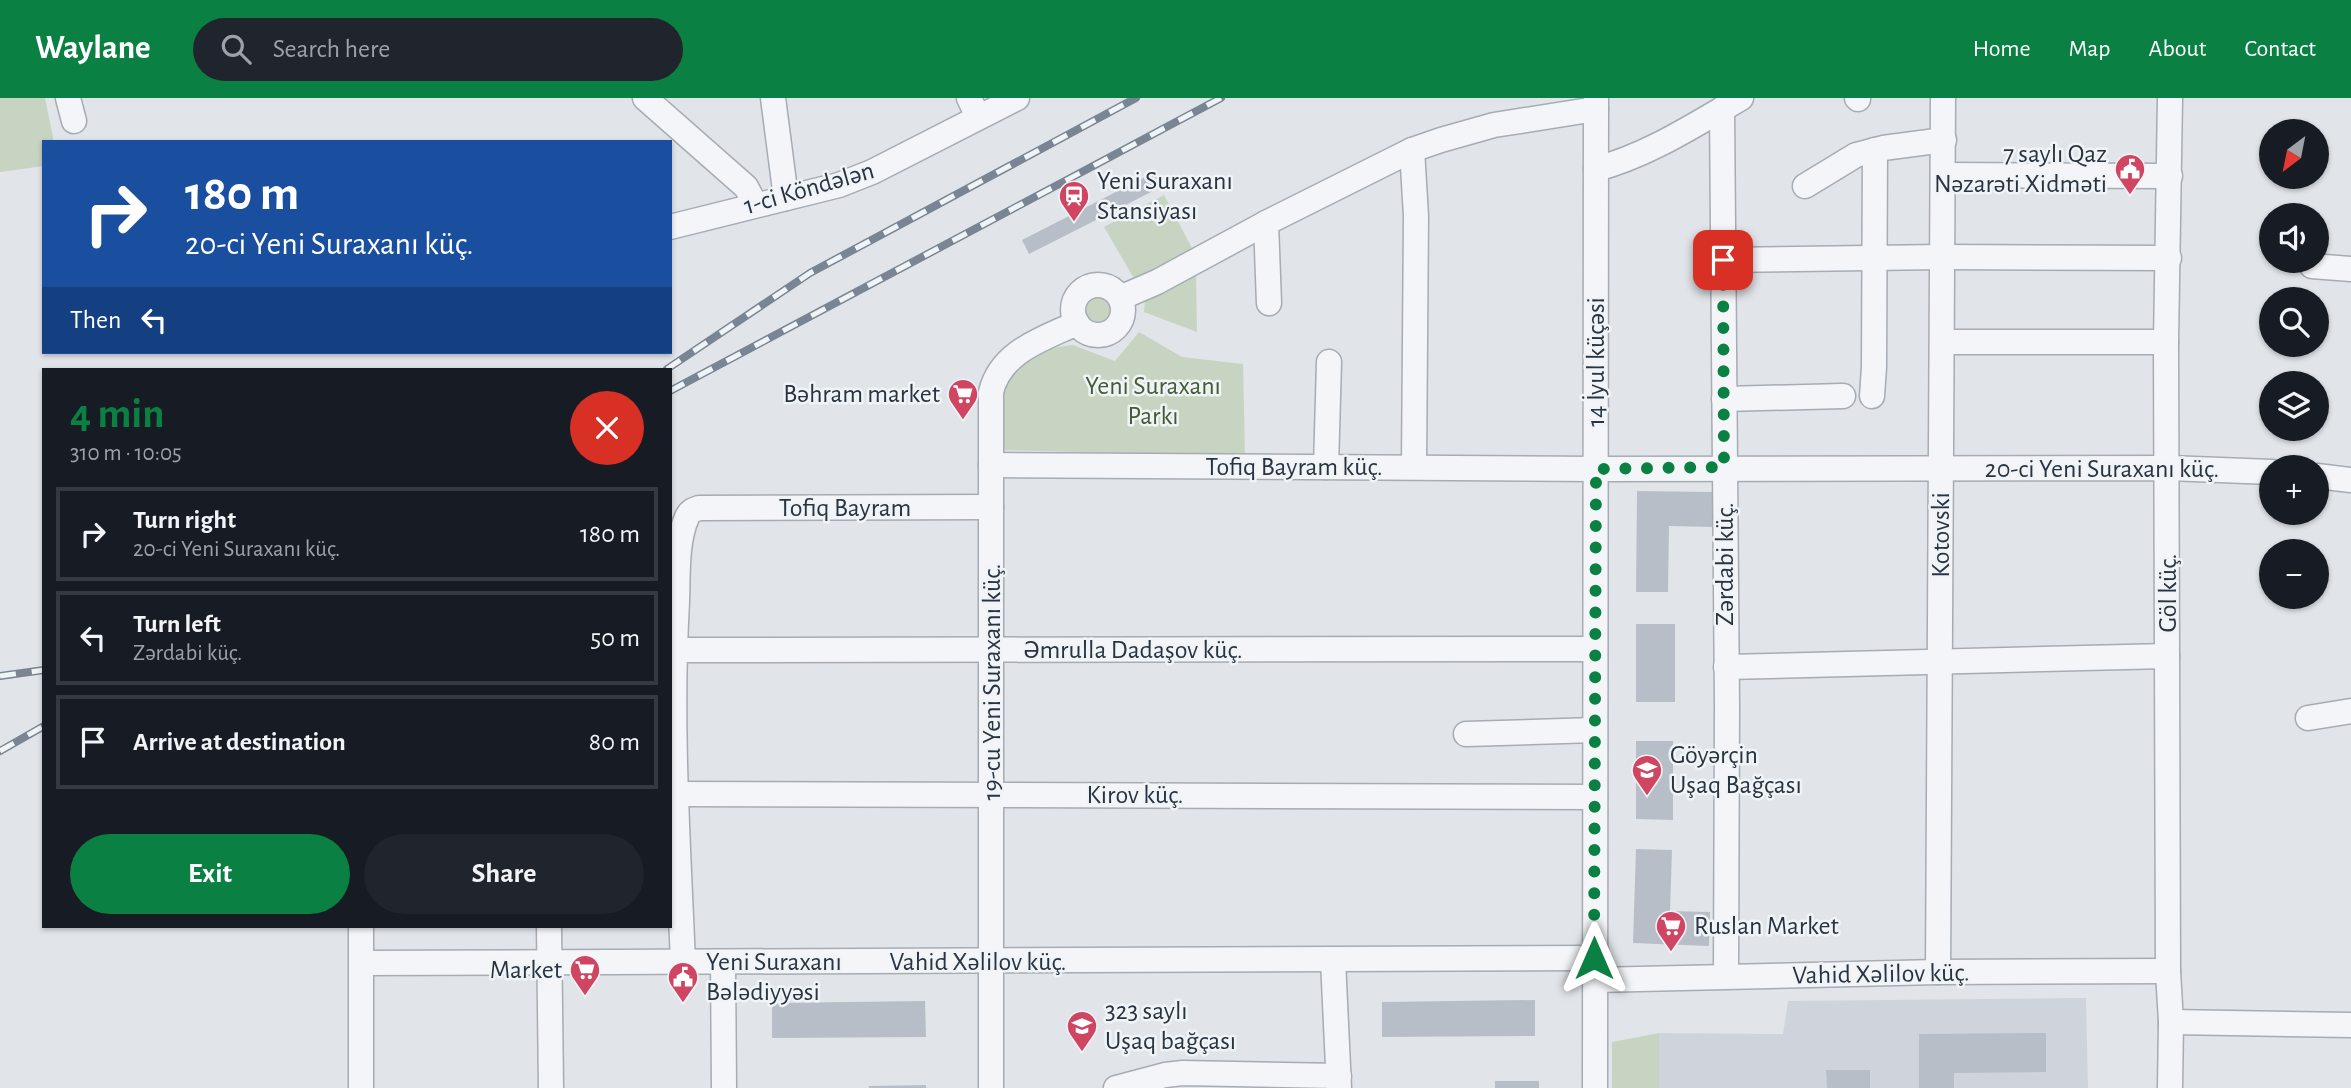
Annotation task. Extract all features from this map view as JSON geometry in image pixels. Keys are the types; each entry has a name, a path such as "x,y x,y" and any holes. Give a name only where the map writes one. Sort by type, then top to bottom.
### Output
{"street":[{"path":"645,98 746,187 755,205"},
{"path":"773,98 786,198"},
{"name":"1-ci Köndələn","path":"672,226 839,185 872,172 974,108 1017,98"},
{"name":"Kotovski","path":"1938,972 1943,98"},
{"name":"Göl küç.","path":"2170,98 2166,342 2170,1088"},
{"path":"1120,298 1157,282 1266,223 1412,150 1494,125 1596,103"},
{"name":"14 İyul küçəsi","path":"1595,1088 1596,103"},
{"path":"1596,169 1625,160 1732,104"},
{"name":"Zərdabi küç.","path":"1726,976 1723,260 1732,104"},
{"path":"1805,186 1856,155 1944,140"},
{"path":"1412,150 1416,216 1414,467"},
{"path":"1872,396 1875,150"},
{"path":"1944,175 2170,176"},
{"path":"1266,223 1269,303"},
{"path":"1723,260 2169,258"},
{"path":"2329,267 2351,269"},
{"path":"1104,286 1113,290 1120,298 1122,317 1111,332 1092,334 1077,323 1073,313 1074,304 1078,295 1086,288 1104,286"},
{"name":"19-cu Yeni Suraxanı küç.","path":"991,1088 991,392 994,379 1008,359 1030,345 1077,323"},
{"path":"1943,342 2166,342"},
{"path":"1326,467 1329,362"},
{"path":"1724,399 1843,396"},
{"name":"Tofiq Bayram küç.","path":"991,465 1596,469"},
{"name":"20-ci Yeni Suraxanı küç.","path":"1596,469 2168,468 2259,472"},
{"path":"2329,477 2351,480"},
{"name":"Tofiq Bayram","path":"672,650 682,539 688,515 692,510 991,507"},
{"name":"Əmrulla Dadaşov küç.","path":"672,650 1595,649"},
{"path":"672,650 683,962"},
{"path":"1726,667 2167,656"},
{"path":"2308,719 2351,711"},
{"path":"1466,734 1595,730"},
{"name":"Kirov küç.","path":"676,794 1595,797"},
{"path":"361,928 361,1088"},
{"path":"549,928 551,1088"},
{"path":"1116,1088 1183,1073 1339,1082 1333,960"},
{"name":"Vahid Xəlilov küç.","path":"362,963 1333,960 1726,976 2168,971"},
{"path":"723,962 724,1088"},
{"path":"2171,1023 2351,1025"}],"shaded area":[{"path":"2086,998 2088,1088 1659,1088 1659,1033 1783,1034 1788,1001"}],"green space":[{"path":"0,98 45,98 54,140 42,140 42,166 0,172"},
{"path":"1164,195 1193,250 1136,282 1104,227"},
{"path":"1196,274 1197,332 1144,312 1145,300"},
{"path":"1099,298 1108,302 1112,311 1108,320 1099,324 1090,320 1086,311 1090,302"},
{"name":"Yeni Suraxanı Parkı","path":"1139,332 1182,357 1243,364 1245,456 997,450 1002,381 1016,362 1044,349 1073,345 1115,361"},
{"path":"1659,1033 1659,1088 1612,1088 1612,1042"}],"building":[{"path":"1155,172 1163,186 1029,254 1022,240"},
{"path":"1637,491 1712,492 1712,527 1669,526 1668,592 1636,592"},
{"path":"1636,624 1675,624 1675,702 1636,702"},
{"path":"1636,741 1673,741 1673,820 1636,819"},
{"path":"1636,849 1672,850 1670,911 1710,912 1709,946 1633,943"},
{"path":"1535,1000 1535,1036 1382,1037 1382,1002"},
{"path":"925,1001 926,1037 772,1038 772,1003"},
{"path":"2046,1033 2046,1072 1954,1073 1954,1088 1919,1088 1919,1034"},
{"path":"1826,1070 1870,1070 1870,1088 1827,1088"},
{"path":"1495,1081 1539,1081 1539,1088 1495,1088"},
{"path":"926,1085 926,1088 869,1088 869,1086"}],"railway":[{"path":"668,368 810,273 1136,98"},
{"path":"672,390 1221,98"},
{"path":"0,676 42,670"},
{"path":"0,751 42,727"}],"place":[{"name":"7 saylı Qaz Nəzarəti Xidməti","path":"2130,196"},
{"name":"Yeni Suraxanı Stansiyası","path":"1074,223"},
{"name":"Bәhram market","path":"963,421"},
{"name":"Göyərçin Uşaq Bağçası","path":"1647,797"},
{"name":"Ruslan Market","path":"1671,953"},
{"name":"Market","path":"585,997"},
{"name":"Yeni Suraxanı Bələdiyyəsi","path":"683,1004"},
{"name":"323 saylı Uşaq bağçası","path":"1082,1053"}],"route":[{"path":"1594,958 1596,469 1724,467 1723,260"}]}
